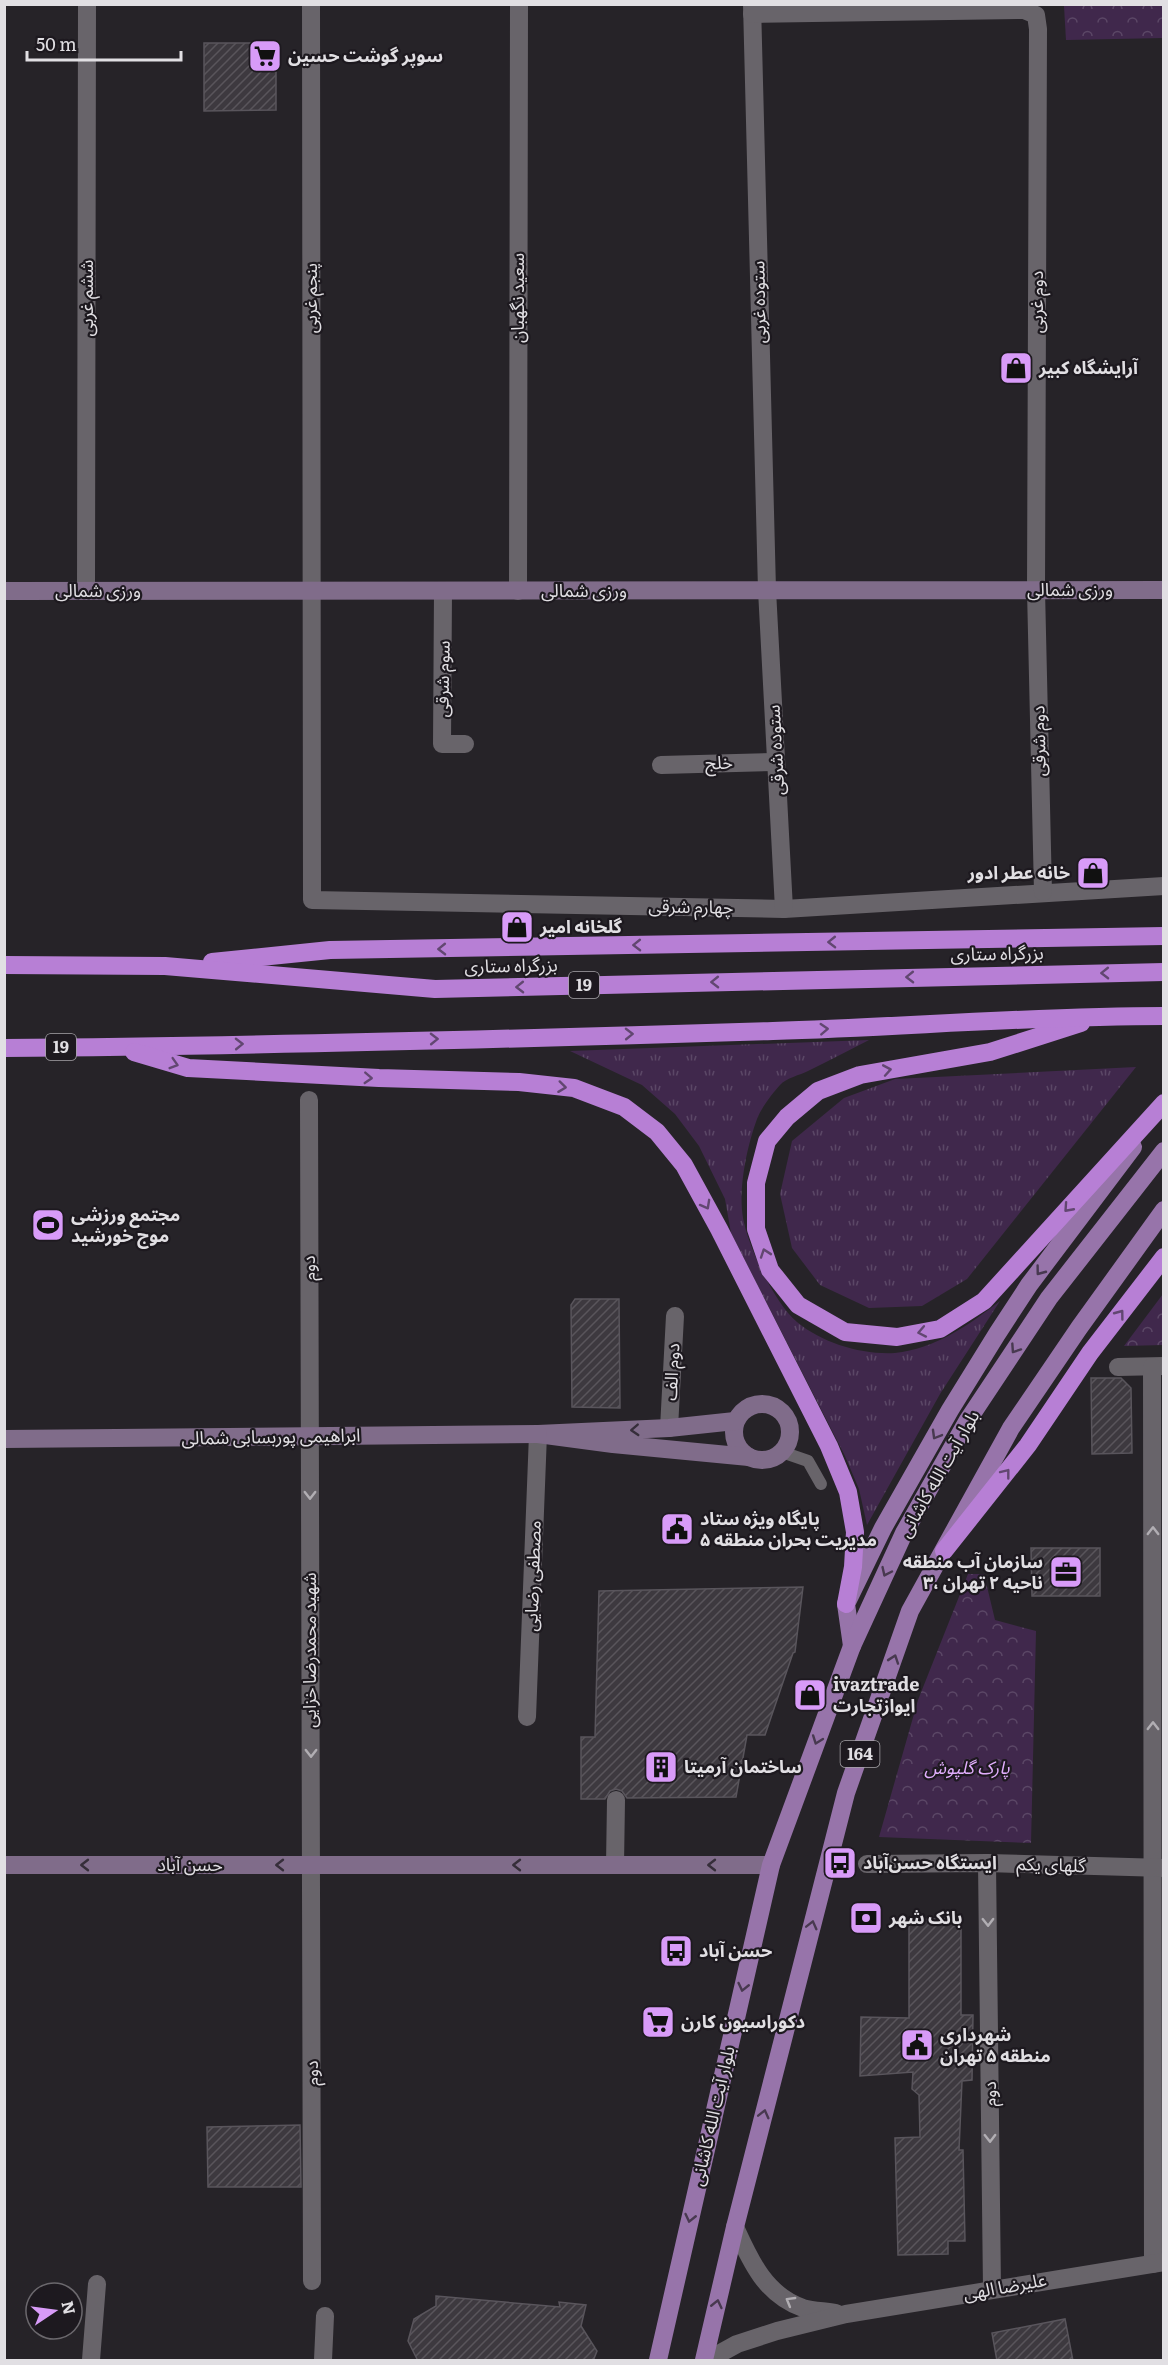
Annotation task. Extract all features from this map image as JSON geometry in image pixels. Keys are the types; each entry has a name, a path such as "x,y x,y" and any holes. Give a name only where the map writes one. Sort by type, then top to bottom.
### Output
{"highway":[{"path":"165,966 330,950 1164,936"},
{"name":"بزرگراه ستاری","path":"4,965 165,966 435,989 1164,972"},
{"path":"1105,1016 990,1052 860,1075 818,1091 788,1117 767,1141 756,1183 756,1229 770,1270 798,1305 845,1332 897,1337 940,1329 984,1301 1164,1105"},
{"name":"19","path":"4,1048 776,1031 1105,1016 1164,1016"},
{"path":"118,1047 188,1068 378,1078 519,1082 574,1088 624,1107 657,1132 684,1165 719,1229 829,1446 848,1492 855,1532 853,1567 846,1604"},
{"path":"944,1551 1028,1444 1090,1353 1164,1257"}],"main road":[{"path":"852,1646 846,1604 883,1528 950,1410 1029,1285 1164,1105"},
{"name":"بلوار آیت الله کاشانی","path":"658,2361 771,1865 852,1646 904,1533 968,1420 1049,1298 1164,1151"},
{"name":"164","path":"704,2361 735,2227 846,1793 910,1611 1011,1428 1164,1210"}],"street":[{"name":"ششم غربی","path":"86,591 87,4"},
{"name":"پنجم غربی","path":"311,4 312,591"},
{"name":"سعید نگهبان","path":"518,591 519,4"},
{"name":"دوم غربی","path":"752,9 1024,10 1036,15 1036,590"},
{"name":"ستوده غربی","path":"752,9 767,590"},
{"name":"ستوده شرقی","path":"767,590 784,909"},
{"name":"دوم شرقی","path":"1036,590 1042,892"},
{"name":"ورزی شمالی","path":"4,591 1164,590"},
{"name":"چهارم شرقی","path":"312,591 312,900 784,909 1164,885"},
{"name":"سوم شرقی","path":"443,591 442,744 465,744"},
{"name":"خلج","path":"661,765 776,762"},
{"name":"دوم","path":"309,1100 310,1436"},
{"name":"دوم الف","path":"669,1428 675,1316"},
{"path":"1118,1366 1158,1366 1158,2263"},
{"path":"755,1404 773,1406 781,1411 790,1426 787,1444 782,1452 766,1460 749,1457 742,1452 734,1438 735,1421 740,1413 755,1404"},
{"name":"ابراهیمی پوربسابی شمالی","path":"4,1439 538,1434 669,1428 735,1421"},
{"name":"ابراهیمی پوربسابی شمالی","path":"538,1434 749,1457"},
{"name":"مصطفی رضایی","path":"528,1718 538,1434"},
{"name":"شهید محمدرضا خزایی","path":"310,1436 311,1865"},
{"path":"615,1800 615,1865"},
{"name":"دوم","path":"987,1863 992,2289"},
{"name":"گلهای یکم","path":"867,1864 987,1863 1158,1869"},
{"name":"حسن آباد","path":"4,1865 771,1865"},
{"name":"دوم","path":"311,1865 312,2281"},
{"path":"735,2227 752,2264 772,2290 802,2308 846,2314"},
{"name":"علیرضا الهی","path":"846,2314 1158,2263"},
{"path":"91,2361 97,2284"},
{"path":"708,2361 737,2344 777,2331 846,2314"},
{"path":"322,2361 325,2316"}],"lane":[{"path":"782,1452 808,1461 820,1484"}],"green space":[{"path":"1079,4 1163,5 1163,38 1066,40 1064,6"},
{"path":"869,1040 783,1083 770,1097 759,1115 744,1168 742,1207 750,1243 763,1273 780,1302 797,1322 830,1342 869,1352 895,1353 924,1347 964,1327 1000,1301 940,1394 867,1525 859,1489 845,1456 731,1233 725,1199 699,1146 675,1114 642,1085 570,1051"},
{"path":"1136,1067 967,1279 922,1306 869,1308 820,1285 792,1248 780,1194 792,1141 844,1098 895,1079"},
{"path":"1163,1294 1163,1345 1124,1346"},
{"name":"پارک گلپوش","path":"968,1574 984,1574 995,1620 1036,1631 1031,1843 879,1837 918,1700"}],"building":[{"path":"204,43 258,43 276,57 276,110 204,111"},
{"path":"575,1299 619,1299 620,1408 572,1407 571,1305"},
{"path":"1091,1378 1121,1378 1131,1388 1132,1453 1092,1454"},
{"name":"سازمان آب منطقه ۳، ناحیه ۲ تهران","path":"1031,1548 1100,1548 1100,1596 1032,1596"},
{"path":"803,1587 795,1652 765,1735 747,1735 736,1797 627,1798 622,1791 616,1789 610,1791 605,1799 581,1799 581,1737 595,1737 599,1591"},
{"name":"شهرداری منطقه ۵ تهران","path":"961,1918 961,2015 973,2015 972,2080 962,2081 959,2150 963,2150 965,2241 948,2241 948,2254 898,2255 895,2138 920,2137 919,2095 912,2089 913,2072 860,2076 861,2017 909,2018 909,1920"},
{"path":"300,2125 301,2187 208,2187 207,2127"},
{"path":"436,2296 560,2307 559,2302 586,2305 581,2326 597,2351 593,2361 418,2361 408,2341 414,2319 436,2306"},
{"path":"1065,2319 1073,2361 997,2361 992,2333"}],"place":[{"name":"سوپر گوشت حسین","path":"265,56"},
{"name":"آرایشگاه کبیر","path":"1016,368"},
{"name":"خانه عطر ادور","path":"1093,873"},
{"name":"گلخانه امیر","path":"517,927"},
{"name":"مجتمع ورزشی موج خورشید","path":"48,1225"},
{"name":"پایگاه ویژه ستاد مدیریت بحران منطقه ۵","path":"677,1529"},
{"name":"سازمان آب منطقه ۳، ناحیه ۲ تهران","path":"1066,1572"},
{"name":"ivaztrade ایوازتجارت","path":"810,1695"},
{"name":"ساختمان آرمیتا","path":"661,1767"},
{"name":"ایستگاه حسن‌آباد","path":"840,1863"},
{"name":"بانک شهر","path":"866,1918"},
{"name":"حسن آباد","path":"676,1951"},
{"name":"دکوراسیون کارن","path":"658,2022"},
{"name":"شهرداری منطقه ۵ تهران","path":"917,2045"}]}
